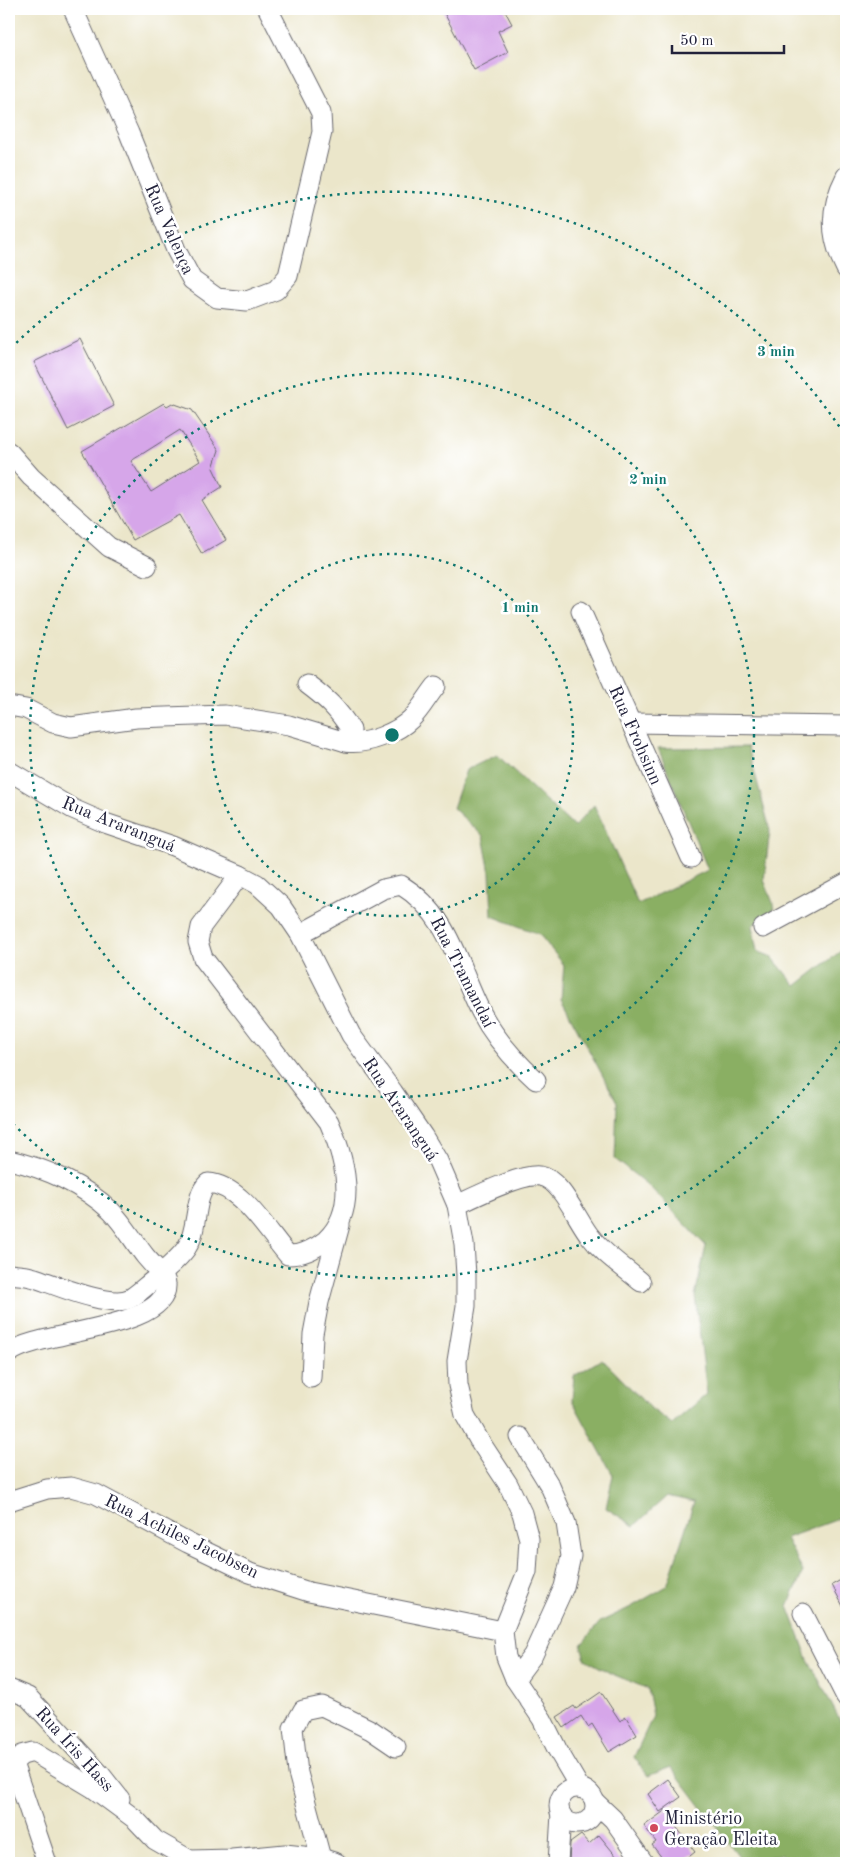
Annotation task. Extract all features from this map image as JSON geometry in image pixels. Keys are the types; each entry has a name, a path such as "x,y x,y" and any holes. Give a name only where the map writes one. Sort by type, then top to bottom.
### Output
{"street":[{"name":"Rua Valença","path":"73,9 176,250 192,280 217,298 247,302 276,290 288,276 322,132 321,113 268,9"},
{"path":"846,176 832,215 835,243 846,269"},
{"path":"9,452 31,477 109,547 148,566"},
{"name":"Rua Frohsinn","path":"581,611 691,858"},
{"path":"307,684 328,699 339,711 350,730 346,742"},
{"path":"9,706 26,709 52,723 71,727 136,718 225,715 289,725 346,742 356,743 395,730 412,718 436,686"},
{"path":"631,723 846,726"},
{"name":"Rua Araranguá","path":"9,771 73,809 105,823 173,846 240,874 257,884 281,906 300,934 351,1035 393,1092 438,1161 457,1205 463,1234 466,1306 457,1361 458,1385 464,1415 478,1440 508,1484 522,1513 529,1539 527,1572 503,1631 506,1657 515,1679 542,1719 556,1749 580,1788"},
{"path":"240,874 201,927 198,942 203,958 329,1122 339,1145 345,1176 347,1199 319,1302 313,1334 311,1378"},
{"path":"763,928 846,883"},
{"name":"Rua Tramandaí","path":"300,934 383,889 401,885 414,893 430,908 446,933 481,1012 497,1038 512,1057 536,1080"},
{"path":"9,1160 25,1164 80,1187 111,1212 151,1265 162,1273 166,1284 163,1296 152,1308 135,1318 46,1338 14,1349 9,1353"},
{"path":"457,1205 506,1184 537,1175 548,1178 558,1188 600,1248 641,1282"},
{"path":"9,1274 33,1277 60,1288 111,1300 129,1299 162,1273 187,1248 196,1222 201,1190 208,1183 218,1183 232,1192 250,1208 288,1255 300,1255 317,1248 331,1235 343,1217"},
{"path":"515,1679 533,1655 564,1587 571,1556 566,1523 550,1486 520,1437"},
{"name":"Rua Achiles Jacobsen","path":"9,1500 47,1489 71,1487 96,1494 188,1543 250,1573 309,1592 503,1631"},
{"path":"804,1613 846,1697"},
{"name":"Rua Íris Hass","path":"9,1689 28,1696 101,1775 135,1819"},
{"path":"47,1863 13,1764 22,1755 33,1752 94,1788 135,1819 155,1840 190,1860 232,1859 285,1854 329,1860 298,1773 293,1728 303,1710 322,1706 371,1730 396,1747"},
{"name":"Rua Araranguá","path":"556,1749 562,1795"},
{"path":"558,1863 561,1814 559,1805 562,1795 570,1789 580,1788 589,1793 612,1819 644,1863"},
{"path":"558,1842 594,1812 595,1802"},
{"path":"561,1814 568,1822 583,1822 605,1827 630,1846"}],"green space":[{"path":"748,747 770,830 764,880 775,908 752,926 757,951 772,957 796,986 846,947 846,1518 844,1517 786,1538 803,1572 788,1606 808,1659 846,1732 846,1863 791,1863 782,1854 744,1863 671,1767 648,1776 634,1757 653,1716 648,1689 610,1673 585,1659 581,1645 600,1622 667,1586 694,1502 667,1496 634,1526 606,1508 613,1475 572,1400 574,1376 602,1359 649,1407 672,1424 707,1394 695,1296 706,1246 650,1187 615,1159 617,1102 561,999 564,965 539,934 492,916 490,873 483,836 453,808 466,770 497,755 574,827 594,805 638,904 708,870 658,748"}],"building":[{"path":"442,9 504,9 512,24 498,31 508,52 474,70"},
{"path":"80,339 114,406 68,430 34,362"},
{"path":"164,403 167,406 172,403 192,410 219,450 213,468 222,487 202,500 226,540 202,554 179,515 133,540 82,451","holes":["180,430 200,461 151,492 131,461"]},
{"path":"846,1577 846,1612 832,1585"},
{"path":"601,1692 620,1721 626,1717 637,1735 609,1752 592,1724 588,1727 581,1716 564,1728 557,1717 574,1706 576,1709"},
{"path":"668,1779 681,1797 660,1812 648,1794"},
{"path":"667,1809 677,1822 674,1824 695,1852 681,1863 666,1863 652,1845 656,1842 644,1826"},
{"path":"581,1835 589,1844 599,1835 622,1863 569,1863 570,1843"}],"place":[{"name":"Ministério Geração Eleita","path":"654,1828"}]}
